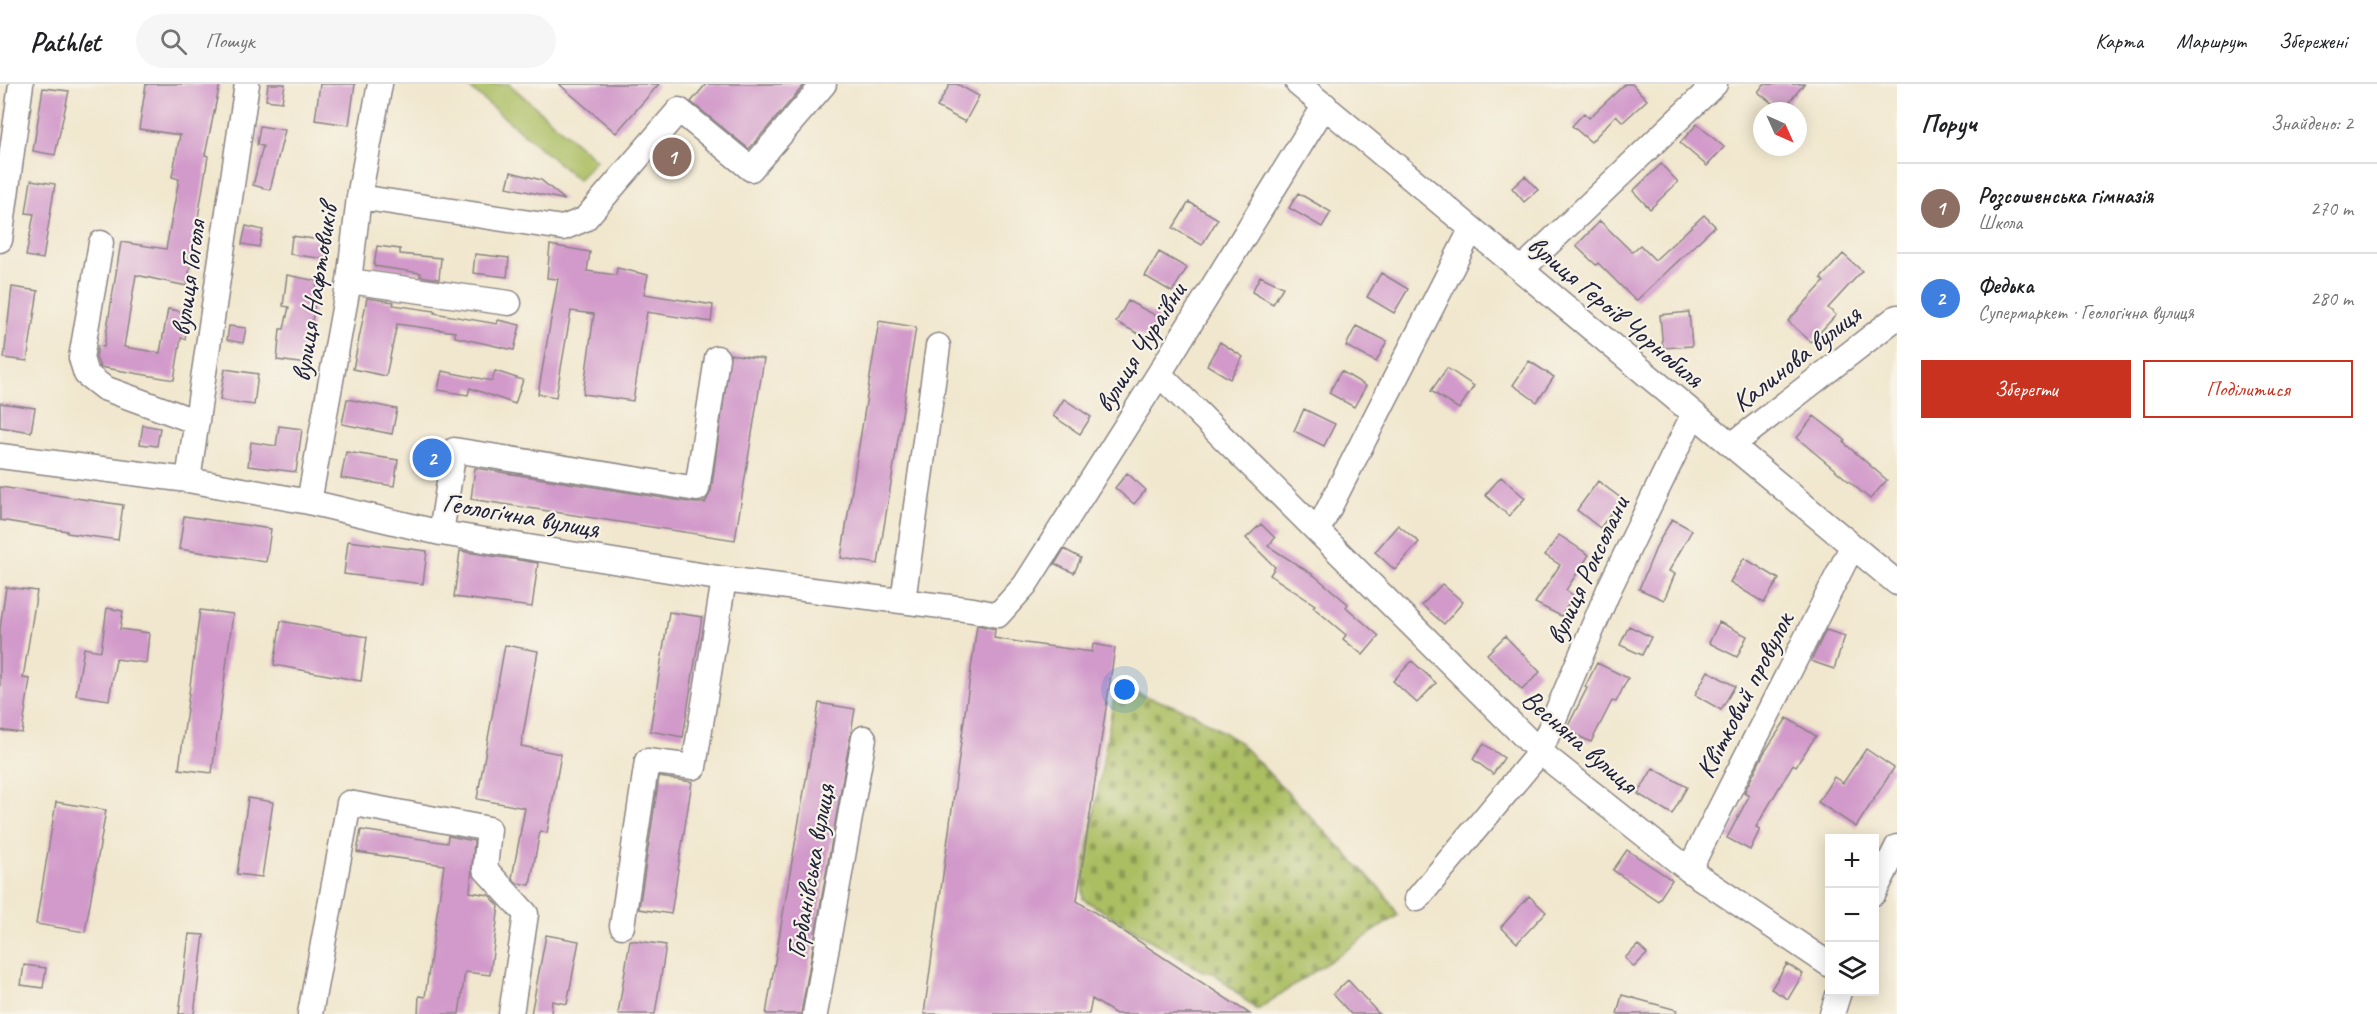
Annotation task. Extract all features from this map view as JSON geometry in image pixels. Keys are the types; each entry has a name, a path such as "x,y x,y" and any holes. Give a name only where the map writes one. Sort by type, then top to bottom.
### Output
{"street":[{"path":"0,240 21,84"},
{"name":"вулиця Гоголя","path":"188,480 247,84"},
{"path":"359,197 563,228 585,219 679,110 751,169 824,84"},
{"name":"вулиця Героїв Чорнобиля","path":"1298,84 1897,583"},
{"path":"1521,270 1715,84"},
{"name":"вулиця Нафтовиків","path":"309,502 349,281 359,197 379,89"},
{"name":"вулиця Чураївни","path":"998,615 1025,585 1159,374 1325,105"},
{"path":"1318,530 1472,230"},
{"path":"101,243 81,358 86,374 104,388 197,422"},
{"path":"349,281 509,303"},
{"name":"Калинова вулиця","path":"1732,446 1897,317"},
{"path":"903,601 938,345"},
{"path":"441,533 454,450 697,489 717,358"},
{"name":"Весняна вулиця","path":"1159,374 1540,752 1689,870 1825,962"},
{"name":"вулиця Роксолани","path":"1417,899 1540,752 1610,587 1694,415"},
{"name":"Геологічна вулиця","path":"0,456 188,480 309,502 441,533 724,579 973,609 998,615"},
{"name":"Квітковий провулок","path":"1689,870 1852,547"},
{"path":"622,926 647,761 694,767 724,579"},
{"name":"Горбанівська вулиця","path":"816,1014 864,738"},
{"path":"310,1014 349,803 489,829 485,869 526,914 511,1014"},
{"path":"1878,888 1897,847"},
{"path":"1832,1014 1838,996"}],"green space":[{"path":"465,84 509,84 596,160 578,180"},
{"path":"1116,686 1191,712 1239,742 1385,894 1398,915 1257,1010 1214,973 1191,965 1083,899 1083,877"}],"building":[{"path":"146,84 220,84 205,155 208,156 187,286 136,275 124,347 160,353 168,309 189,313 185,339 181,338 174,380 100,367 96,357 98,346 104,347 121,242 166,249 179,179 172,177 180,135 139,129"},
{"path":"268,84 285,84 282,102 266,100"},
{"path":"320,84 355,84 349,125 315,120"},
{"path":"559,84 659,84 616,133"},
{"path":"706,84 805,84 749,149 691,102"},
{"path":"950,84 957,84 979,96 965,122 937,107"},
{"path":"1625,84 1632,84 1647,100 1623,122 1616,115 1591,142 1572,126 1584,113 1589,118"},
{"path":"1764,84 1804,84 1789,102 1771,102 1758,92"},
{"path":"43,88 69,91 55,155 33,151"},
{"path":"1697,124 1724,147 1707,166 1680,143"},
{"path":"260,126 285,130 270,190 253,185 263,146 257,145"},
{"path":"1661,164 1678,182 1650,209 1633,191"},
{"path":"511,172 541,180 565,200 507,187"},
{"path":"1525,176 1538,190 1524,202 1512,188"},
{"path":"31,180 55,184 43,259 26,256 34,214 26,213"},
{"path":"1298,193 1331,212 1322,227 1289,208"},
{"path":"1189,202 1218,219 1202,245 1173,228"},
{"path":"1704,215 1715,226 1636,301 1598,263 1596,265 1576,246 1600,221 1632,252 1640,245 1655,260"},
{"path":"246,226 263,230 259,247 242,244"},
{"path":"292,236 328,241 325,259 290,254"},
{"path":"550,245 590,252 587,271 616,275 617,268 648,275 644,294 713,305 711,322 647,312 633,401 583,394 594,314 571,311 556,397 538,394 558,279 547,278"},
{"path":"377,246 400,249 400,254 441,258 439,279 420,276 421,273 374,266"},
{"path":"1159,252 1187,268 1172,292 1145,276"},
{"path":"475,254 509,258 507,277 473,273"},
{"path":"1843,254 1862,271 1828,308 1836,315 1811,342 1788,321 1824,282 1821,278"},
{"path":"1381,273 1408,289 1394,313 1367,297"},
{"path":"287,275 317,281 307,364 277,360 280,329 284,329 289,307 283,306"},
{"path":"1260,276 1283,287 1273,304 1252,292"},
{"path":"12,287 38,291 27,361 4,358"},
{"path":"367,298 394,302 393,305 435,311 434,313 497,324 498,320 520,325 514,350 455,337 455,332 397,324 386,376 353,369"},
{"path":"1128,301 1159,317 1148,339 1116,322"},
{"path":"1689,312 1692,346 1663,348 1660,315"},
{"path":"879,321 916,327 878,564 841,558"},
{"path":"229,326 246,328 243,343 227,340"},
{"path":"1356,326 1387,341 1376,362 1346,346"},
{"path":"1220,342 1243,357 1230,379 1207,365"},
{"path":"730,354 764,359 735,540 471,499 475,468 705,503 711,491"},
{"path":"1529,361 1554,377 1537,402 1513,385"},
{"path":"1447,368 1474,386 1459,409 1431,391"},
{"path":"225,369 258,374 254,405 220,400"},
{"path":"442,371 492,381 495,371 523,380 515,404 470,388 468,395 438,390"},
{"path":"1341,371 1366,386 1354,407 1329,393"},
{"path":"347,399 397,409 392,434 342,424"},
{"path":"1064,399 1091,417 1080,434 1053,416"},
{"path":"0,403 35,408 31,432 0,427"},
{"path":"1304,409 1335,424 1324,446 1294,431"},
{"path":"1814,416 1845,440 1844,443 1887,480 1870,499 1797,438"},
{"path":"143,425 160,428 157,446 140,444"},
{"path":"279,426 302,429 296,472 248,466 251,442 276,446"},
{"path":"346,452 398,460 394,486 341,478"},
{"path":"1127,473 1146,490 1134,504 1115,488"},
{"path":"1501,477 1525,498 1509,516 1485,495"},
{"path":"1598,481 1622,499 1600,528 1577,510"},
{"path":"0,487 123,505 118,540 0,520"},
{"path":"184,516 271,529 266,562 179,549"},
{"path":"1672,519 1692,530 1669,571 1675,574 1664,600 1639,589 1658,543"},
{"path":"1261,524 1275,538 1268,546 1315,576 1348,604 1346,607 1379,636 1363,655 1343,639 1346,635 1313,607 1315,605 1270,575 1275,567 1246,538"},
{"path":"1398,525 1419,542 1395,570 1375,552"},
{"path":"1559,535 1589,555 1566,590 1574,596 1561,616 1535,603 1560,565 1545,555"},
{"path":"348,541 427,551 423,584 344,574"},
{"path":"1064,549 1081,558 1074,573 1055,564"},
{"path":"460,551 538,563 532,607 454,597"},
{"path":"1744,558 1779,579 1764,603 1730,582"},
{"path":"1442,584 1463,602 1444,624 1422,605"},
{"path":"6,587 37,591 23,678 30,679 22,733 0,730 0,628"},
{"path":"107,608 123,611 120,629 149,633 146,663 116,659 109,700 76,695 84,648 101,651"},
{"path":"200,610 233,614 212,773 179,769"},
{"path":"669,612 702,617 683,737 650,731"},
{"path":"281,621 367,637 361,681 274,665"},
{"path":"1719,622 1747,636 1737,657 1709,643"},
{"path":"977,625 995,629 994,638 1092,652 1093,644 1115,648 1077,901 1250,1014 1116,1014 1092,999 1089,1014 924,1014"},
{"path":"1629,626 1651,637 1642,655 1620,645"},
{"path":"1826,630 1845,636 1834,669 1811,661"},
{"path":"1505,636 1540,672 1522,690 1487,654"},
{"path":"505,645 538,651 521,746 561,754 547,833 540,831 530,885 517,883 512,878 525,808 477,799"},
{"path":"1412,661 1436,683 1417,703 1393,681"},
{"path":"1597,663 1628,678 1616,702 1612,701 1591,742 1566,730"},
{"path":"1708,671 1735,686 1721,710 1695,695"},
{"path":"819,703 855,709 851,733 801,1014 766,1014"},
{"path":"1787,718 1816,736 1796,766 1793,764 1756,827 1760,829 1750,850 1727,838 1749,796 1744,793 1764,753"},
{"path":"1484,744 1504,758 1493,774 1473,759"},
{"path":"1866,749 1894,768 1856,827 1818,802 1834,777 1843,783"},
{"path":"1653,768 1687,787 1672,814 1638,794"},
{"path":"659,777 692,782 671,914 639,909"},
{"path":"248,798 273,802 262,877 237,874"},
{"path":"56,802 106,810 85,932 36,924"},
{"path":"361,830 447,843 448,836 474,841 470,892 489,895 499,906 490,975 465,972 459,1014 418,1014 419,996 425,997 444,865 357,852"},
{"path":"1627,850 1672,880 1658,901 1613,870"},
{"path":"1529,896 1546,912 1517,943 1501,927"},
{"path":"189,934 204,935 194,1014 179,1014"},
{"path":"546,935 579,941 567,1004 552,1001 551,1014 531,1014"},
{"path":"630,940 666,945 655,1014 618,1014"},
{"path":"1638,945 1647,954 1634,967 1625,958"},
{"path":"1787,964 1803,974 1788,999 1771,989"},
{"path":"24,965 46,968 43,988 21,985"},
{"path":"1348,980 1379,1014 1351,1014 1333,994"},
{"path":"1622,995 1677,1010 1676,1014 1617,1014"}],"place":[{"name":"Розсошенська гімназія","path":"672,157"},
{"name":"Федька","path":"432,458"}]}
